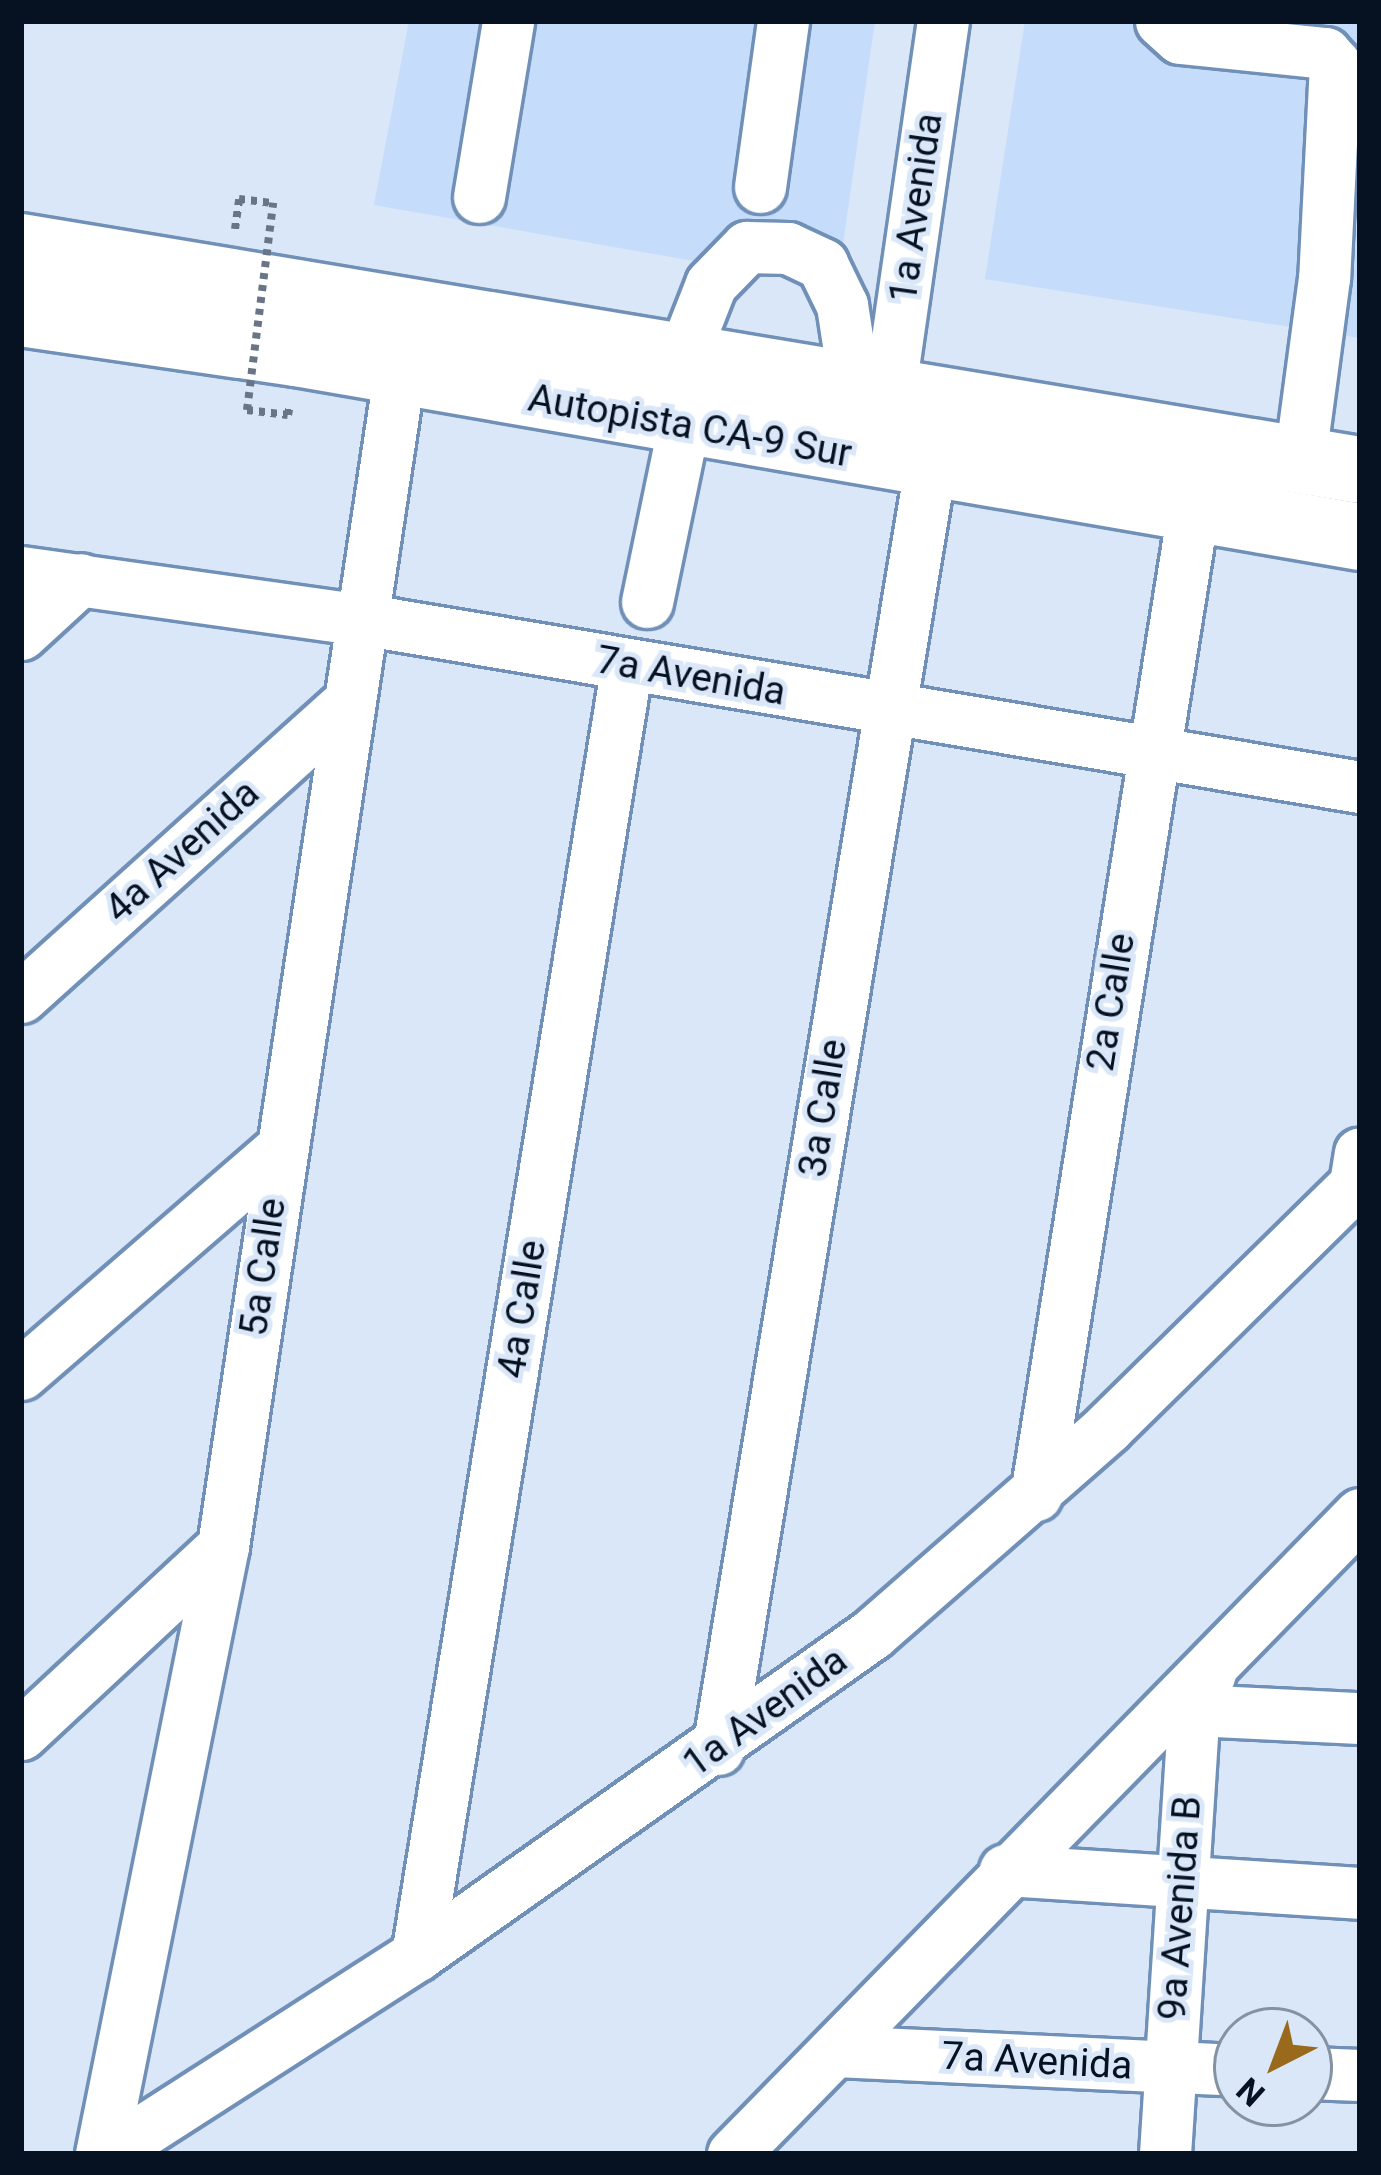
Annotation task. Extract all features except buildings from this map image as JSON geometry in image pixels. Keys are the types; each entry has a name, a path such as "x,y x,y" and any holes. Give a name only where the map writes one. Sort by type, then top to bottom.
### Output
{"highway":[{"name":"Autopista CA-9 Sur","path":"21,247 872,392 1330,464"},
{"name":"Autopista CA-9 Sur","path":"21,313 899,462 1004,440 1206,492"},
{"path":"1206,492 1360,537"}],"street":[{"path":"479,197 508,21"},
{"path":"760,187 783,21"},
{"name":"1a Avenida","path":"872,392 909,249 943,21"},
{"path":"1161,21 1180,38 1324,53 1335,64 1342,282 1330,464"},
{"path":"682,358 711,284 747,247 788,248 822,264 854,266 909,249"},
{"path":"822,264 842,305 872,392"},
{"name":"5a Calle","path":"104,2154 223,1546 357,619 399,375"},
{"path":"647,602 684,424"},
{"name":"3a Calle","path":"718,1749 887,712 899,462"},
{"name":"2a Calle","path":"1036,1495 1149,757 1206,492"},
{"name":"7a Avenida","path":"21,572 357,619 1149,757 1360,787"},
{"path":"21,634 81,579"},
{"name":"4a Calle","path":"417,1955 627,664"},
{"name":"4a Avenida","path":"21,997 344,706"},
{"path":"21,1374 280,1150"},
{"name":"1a Avenida","path":"104,2154 417,1955 718,1749 1036,1495 1358,1168"},
{"path":"733,2154 1005,1870 1203,1688 1360,1514"},
{"path":"21,1734 223,1546"},
{"path":"1203,1688 1360,1718"},
{"name":"9a Avenida B","path":"1165,2154 1181,1883 1203,1688"},
{"path":"1005,1870 1360,1893"},
{"name":"7a Avenida","path":"836,2051 1213,2069"}],"path":[{"path":"239,199 273,203 247,410 288,415"}],"shaded area":[{"path":"409,21 875,21 837,286 374,205"},
{"path":"1025,21 1360,21 1360,338 985,279"}]}
